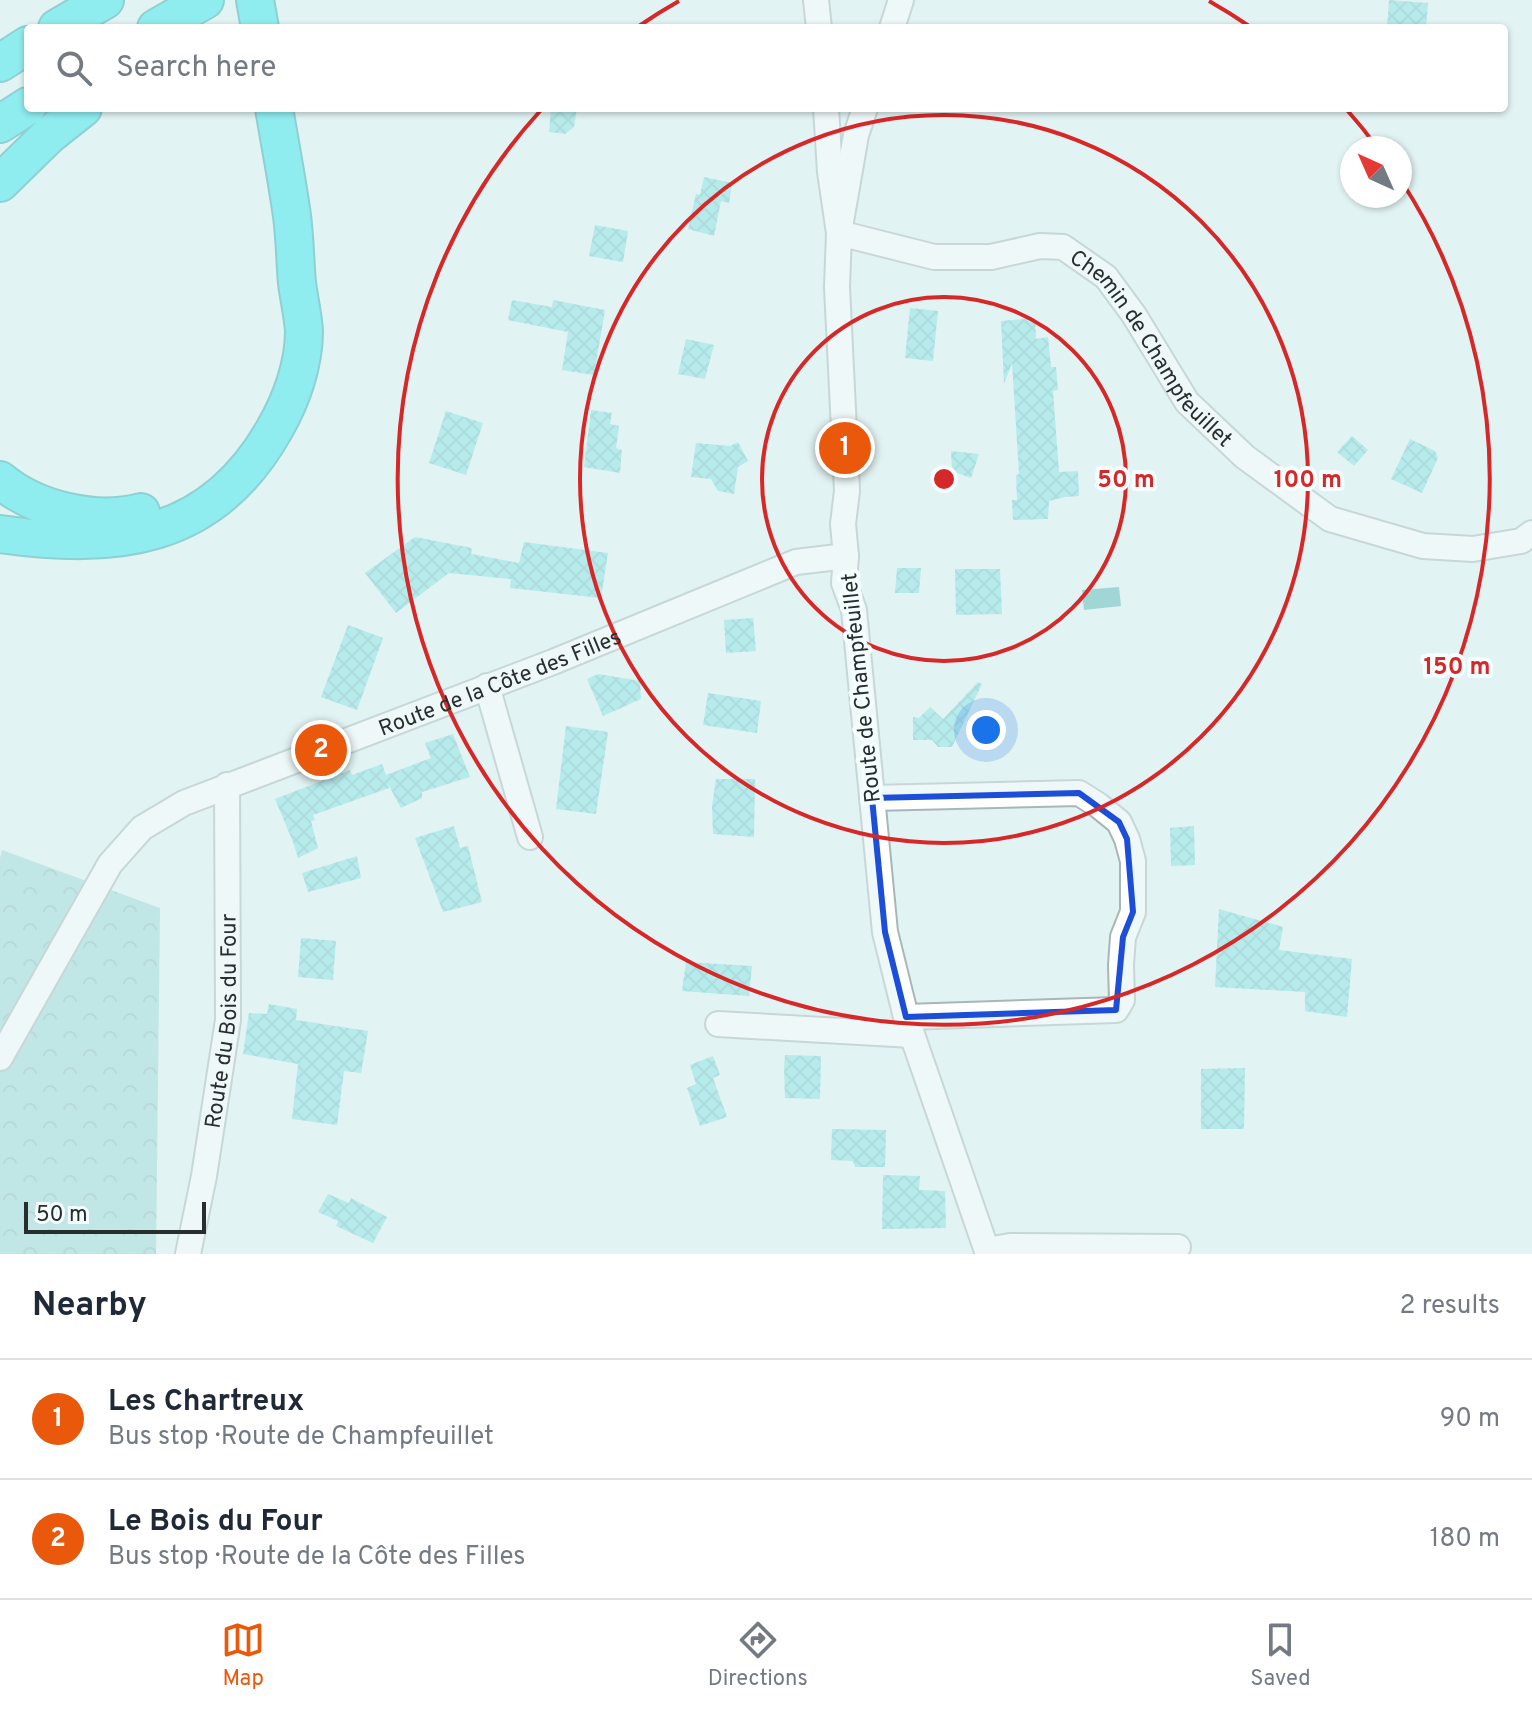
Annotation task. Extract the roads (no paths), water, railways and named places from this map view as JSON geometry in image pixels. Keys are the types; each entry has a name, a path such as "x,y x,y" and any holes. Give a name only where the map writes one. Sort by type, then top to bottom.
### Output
{"highway":[{"path":"64,24 105,0"},
{"path":"163,24 205,0"},
{"path":"194,24 227,0"},
{"path":"255,0 259,24"},
{"path":"0,63 24,48"},
{"path":"0,124 24,109"},
{"path":"0,183 49,135 78,112"},
{"path":"0,534 48,540 123,538 153,531 197,511 226,491 250,467 265,446 295,385 304,331 292,213 275,112"},
{"path":"0,480 41,503 66,511 109,517 155,508 195,490 241,448 266,403 281,361 297,282"}],"street":[{"path":"816,0 819,24"},
{"path":"893,24 901,0"},
{"path":"826,112 830,172 839,233"},
{"name":"Route de Champfeuillet","path":"864,112 856,135 839,233 838,324 847,491 843,524 846,556 844,583 854,610 885,932 909,1026 988,1252"},
{"name":"Chemin de Champfeuillet","path":"839,233 934,257 991,257 1040,246 1063,247 1106,277 1134,315 1187,402 1245,457 1330,519 1423,546 1473,549 1521,541 1532,533"},
{"name":"Route de la Côte des Filles","path":"0,1058 110,864 142,828 184,803 553,662 796,562 846,556"},
{"path":"487,686 530,837"},
{"name":"Route du Bois du Four","path":"188,1254 204,1176 228,1020 227,785"},
{"path":"718,1024 909,1026 1116,1010 1122,1000 1123,937 1133,912 1133,861 1119,822 1079,793 872,798"},
{"path":"988,1252 1010,1246 1178,1247"}],"place":[{"name":"Les Chartreux","path":"845,448"},
{"name":"Le Bois du Four","path":"321,750"}]}
